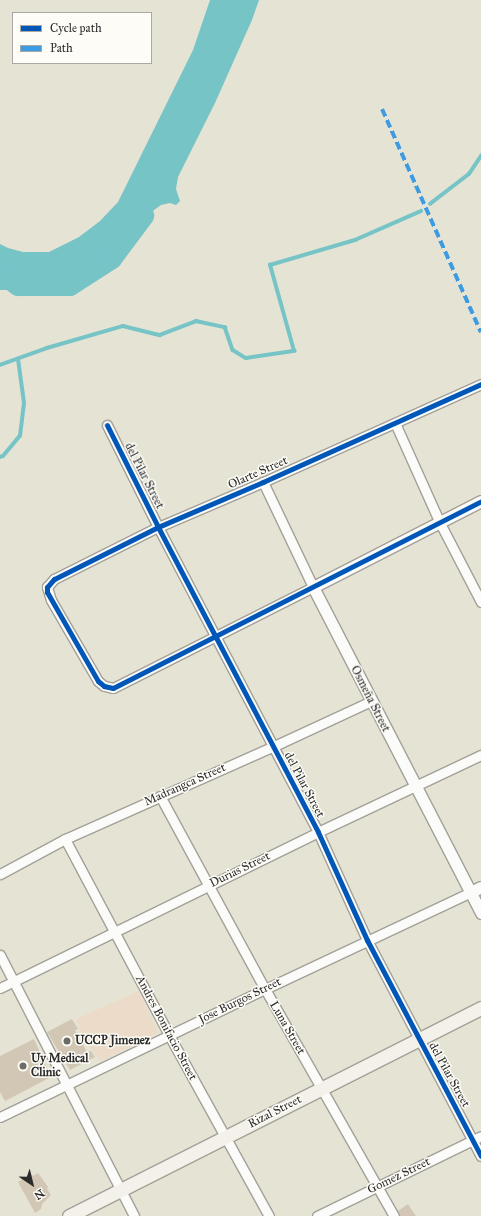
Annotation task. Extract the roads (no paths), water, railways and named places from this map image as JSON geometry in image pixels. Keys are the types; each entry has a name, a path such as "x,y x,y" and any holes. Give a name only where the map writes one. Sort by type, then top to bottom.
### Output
{"main road":[{"name":"Rizal Street","path":"69,1216 481,1008"}],"street":[{"name":"Olarte Street","path":"216,637 133,679 113,688 109,688 98,681 51,600 47,587 54,579 158,527 263,482 481,384"},
{"path":"395,423 440,523 481,602"},
{"name":"del Pilar Street","path":"107,425 272,747 318,832 367,940 418,1039 477,1138 481,1156"},
{"name":"Osmeña Street","path":"263,482 313,587 371,701 416,786 476,889 481,913"},
{"path":"216,637 481,501"},
{"name":"Madrangca Street","path":"0,874 65,839 272,747 371,701"},
{"name":"Durias Street","path":"0,988 208,885 481,755"},
{"name":"Luna Street","path":"160,796 265,988 378,1185 394,1216"},
{"name":"Andres Bonifacio Street","path":"65,839 169,1035 269,1216"},
{"name":"Jose Burgos Street","path":"0,1117 265,988 476,889"},
{"path":"0,956 119,1191 134,1216"},
{"name":"Gomez Street","path":"317,1216 477,1138"}],"water":[{"path":"210,0 259,0 252,20 215,103 178,177 176,189 180,201 176,205 170,203 161,205 154,210 134,234 117,243 108,259 93,264 90,268 68,280 13,290 0,290 0,244 23,252 49,252 79,237 100,221 118,202 193,50"}],"waterway":[{"path":"430,204 469,174 481,156"},
{"path":"0,365 47,348 123,326 160,335 196,321 225,327 233,350 246,358 294,351 270,265 355,240 421,211"},
{"path":"0,272 18,286 70,286 112,259 144,216"},
{"path":"0,457 3,456 20,436 24,403 18,359"}],"place":[{"name":"UCCP Jimenez","path":"67,1041"},
{"name":"Uy Medical Clinic","path":"23,1066"}]}
